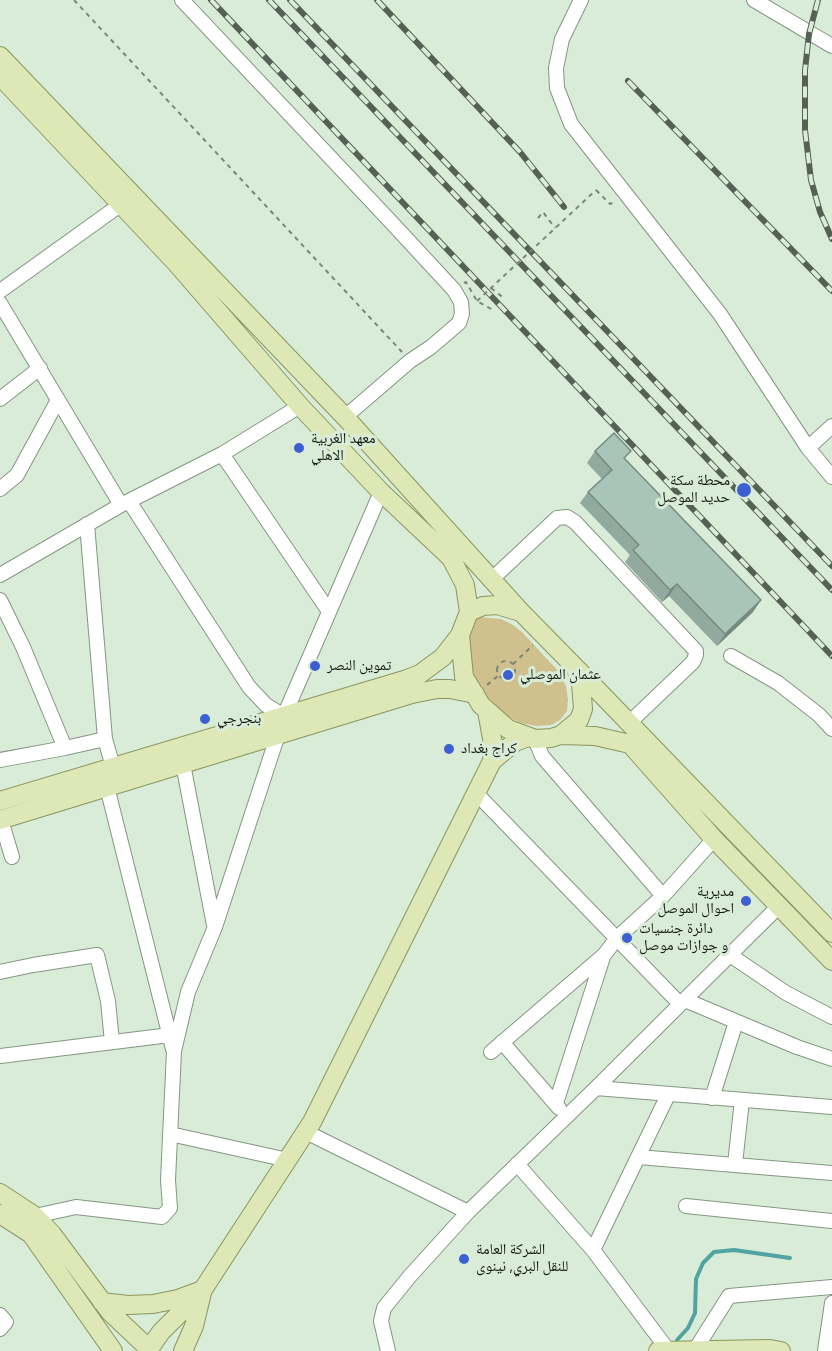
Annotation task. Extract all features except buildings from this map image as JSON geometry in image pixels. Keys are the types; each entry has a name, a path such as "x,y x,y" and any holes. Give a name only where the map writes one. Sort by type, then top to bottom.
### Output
{"main road":[{"path":"0,56 345,417 521,612 832,933"},
{"path":"0,76 177,264 300,406 381,492 451,558 465,585 469,612 460,635 443,657 420,674 0,801"},
{"path":"469,612 483,606 496,605 521,612"},
{"path":"460,635 464,677 475,694 488,711 508,729 531,738"},
{"path":"561,735 579,720 583,709 581,683 575,667"},
{"path":"0,820 424,691 450,689 475,694"},
{"path":"0,1214 28,1222 52,1234 102,1302 148,1350 161,1332 202,1291 306,1132 492,761 493,744 488,711"},
{"path":"492,761 515,742 531,738 551,738 561,735 595,736 630,744 714,839 832,961"},
{"path":"0,1193 28,1222 31,1234 113,1351"},
{"path":"102,1302 128,1305 153,1304 202,1291"},
{"path":"183,1351 194,1326 202,1291"},
{"path":"663,1351 770,1349 781,1351"}],"street":[{"path":"182,0 454,290 461,302 462,314 459,323 431,347 410,361 345,417"},
{"path":"581,0 567,27 560,48 556,79 560,100 571,124 720,314 808,448 832,477"},
{"path":"754,0 832,46"},
{"path":"0,291 120,205"},
{"path":"0,303 58,400 249,687 266,705 284,716"},
{"path":"0,399 40,368"},
{"path":"0,489 17,476 58,400"},
{"path":"0,574 125,503 222,454 300,406"},
{"path":"808,448 832,426"},
{"path":"222,454 328,610"},
{"path":"28,1222 76,1207 162,1217 170,1208 168,1180 174,1051 188,992 215,927 284,716 381,492"},
{"path":"492,579 557,518 567,517 575,522 639,589 694,647 696,655 693,662 629,723"},
{"path":"87,524 105,739 113,767"},
{"path":"0,600 23,647 65,748"},
{"path":"731,656 778,683 819,715 832,729"},
{"path":"531,738 542,756 663,896"},
{"path":"0,760 105,739"},
{"path":"183,764 215,927"},
{"path":"107,787 174,1051"},
{"path":"476,793 682,1002 832,1059"},
{"path":"0,820 12,857"},
{"path":"491,1052 604,955 617,938 663,896 714,839"},
{"path":"388,1351 381,1321 384,1308 410,1275 468,1212 778,907"},
{"path":"0,972 97,955 108,1000 112,1042"},
{"path":"556,1103 604,955"},
{"path":"730,955 786,993 832,1017"},
{"path":"712,1098 736,1022"},
{"path":"0,1056 170,1035"},
{"path":"502,1042 556,1103 564,1118"},
{"path":"596,1088 832,1107"},
{"path":"593,1250 668,1095"},
{"path":"735,1164 742,1100"},
{"path":"306,1132 468,1212"},
{"path":"170,1134 288,1160"},
{"path":"638,1157 832,1173"},
{"path":"517,1164 593,1250 663,1351"},
{"path":"686,1206 832,1221"},
{"path":"695,1350 729,1296 832,1287"},
{"path":"825,1351 832,1303"},
{"path":"0,1315 6,1322 0,1329"}],"path":[{"path":"74,0 410,361"},
{"path":"477,301 596,190 610,204"},
{"path":"538,218 543,212 555,228"},
{"path":"466,282 477,301 493,310"},
{"path":"491,288 505,299"},
{"path":"513,664 544,635"},
{"path":"508,661 513,664 516,669 512,678 506,679 499,675 498,667 502,662 508,661"}],"shaded area":[{"path":"479,617 501,619 513,625 559,672 566,686 568,700 567,711 560,720 551,725 536,726 521,723 504,715 488,701 470,672 467,638 473,621"}],"waterway":[{"path":"677,1340 688,1328 695,1313 696,1279 703,1263 714,1252 734,1250 790,1258"}],"railway":[{"path":"211,0 832,656"},
{"path":"269,0 832,590"},
{"path":"290,0 832,566"},
{"path":"377,0 520,152 564,207"},
{"path":"818,0 809,34 805,70 805,130 811,180 820,212 832,239"},
{"path":"628,81 832,291"}],"place":[{"name":"معهد الغربية الاهلي","path":"299,448"},
{"name":"محطة سكة حديد الموصل","path":"744,490"},
{"name":"تموين النصر","path":"315,666"},
{"name":"عثمان الموصلي","path":"508,675"},
{"name":"بنجرجي","path":"205,719"},
{"name":"كراج بغداد","path":"449,749"},
{"name":"مديرية احوال الموصل","path":"746,901"},
{"name":"دائرة جنسيات و جوازات موصل","path":"627,938"},
{"name":"الشركة العامة للنقل البري, نينوى","path":"464,1259"}]}
